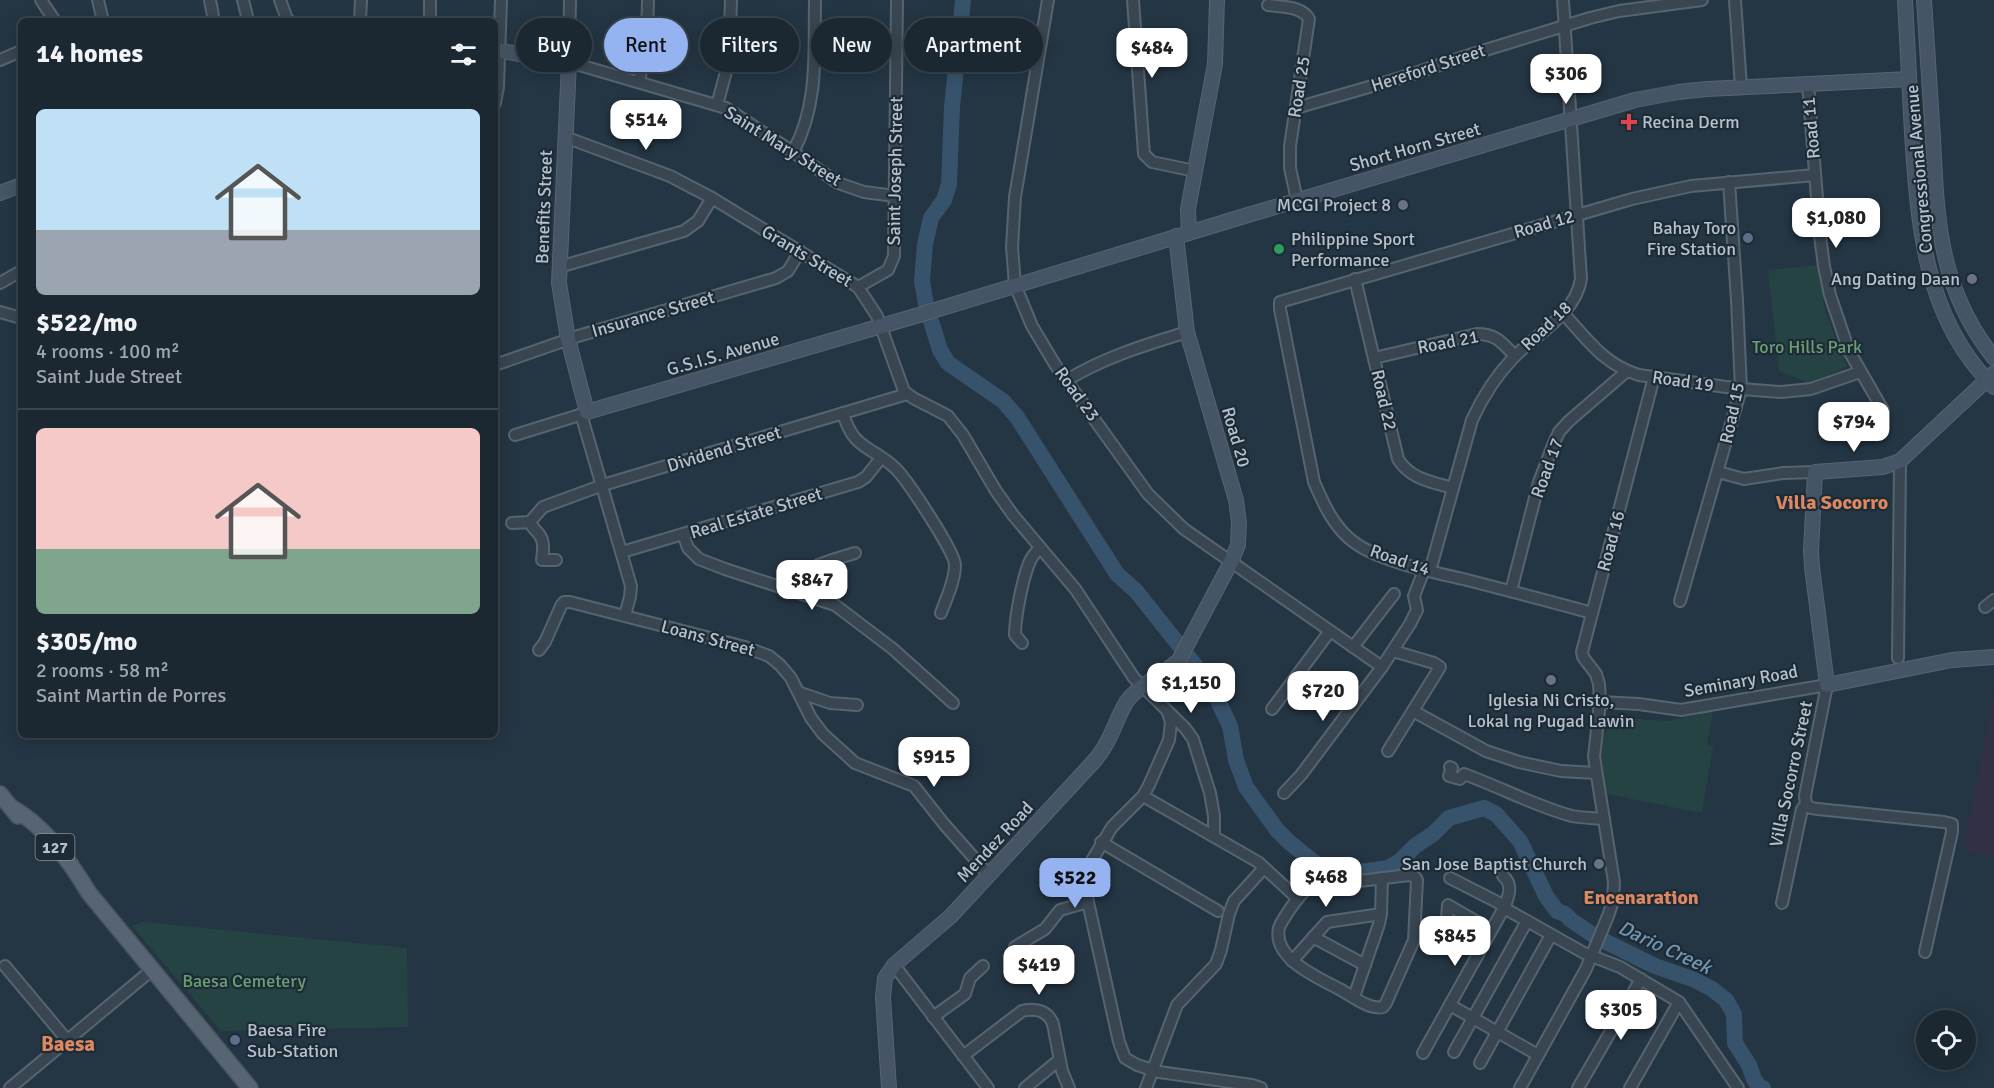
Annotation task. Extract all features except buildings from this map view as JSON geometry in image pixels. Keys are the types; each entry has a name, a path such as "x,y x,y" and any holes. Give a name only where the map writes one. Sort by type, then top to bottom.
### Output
{"main road":[{"name":"127","path":"0,794 14,808 30,818 75,870 89,893 250,1088"}],"street":[{"path":"41,0 54,18"},
{"path":"98,0 102,18"},
{"path":"210,0 213,18"},
{"path":"243,0 247,16"},
{"path":"280,0 287,18"},
{"path":"360,18 361,0"},
{"path":"430,0 430,18"},
{"path":"498,38 501,0"},
{"name":"Benefits Street","path":"570,0 570,18"},
{"path":"639,82 648,37 648,0"},
{"path":"717,105 729,61 730,0"},
{"path":"793,152 811,108 815,0"},
{"name":"Saint Joseph Street","path":"858,287 879,277 888,270 893,260 897,0"},
{"name":"Road 23","path":"1048,0 1015,197 1012,247 1015,285 1032,326 1056,366 1148,495 1161,509 1184,529 1382,667"},
{"path":"1133,0 1144,154 1152,162 1195,171"},
{"name":"Road 20","path":"1191,639 1231,562 1240,534 1238,511 1187,332 1183,235 1215,64 1217,0"},
{"name":"Road 18","path":"1284,793 1382,667 1416,615 1417,606 1414,596 1427,570 1472,420 1482,398 1515,356 1563,313 1575,298 1581,279 1563,0"},
{"name":"Hereford Street","path":"1296,108 1619,11 1702,0"},
{"path":"1735,0 1741,87"},
{"name":"Congressional Avenue","path":"1905,0 1917,206 1924,254 1947,321 1969,357 1991,380"},
{"name":"Congressional Avenue","path":"1924,0 1936,202 1944,255 1958,301 1994,358"},
{"name":"Road 25","path":"1268,5 1300,10 1306,13 1309,19 1289,159 1297,200"},
{"path":"498,50 516,53"},
{"path":"0,60 18,52"},
{"name":"Saint Mary Street","path":"592,69 726,108 838,183 864,192 895,196"},
{"name":"Benefits Street","path":"568,72 559,267 560,299 584,413 631,590 625,615"},
{"name":"Short Horn Street","path":"940,308 1297,200 1654,96 1741,87 1909,80"},
{"name":"Road 11","path":"1808,84 1826,276 1842,333 1860,372 1883,410"},
{"name":"Grants Street","path":"565,137 657,170 712,198 858,287 871,305 907,394"},
{"name":"Road 12","path":"1280,302 1577,214 1685,187 1815,175"},
{"name":"Road 15","path":"1680,601 1741,389 1729,182"},
{"path":"0,194 18,186"},
{"path":"559,267 684,231 698,221 712,198"},
{"name":"Insurance Street","path":"498,364 568,339 776,278 788,271 800,251"},
{"path":"0,283 18,273"},
{"name":"Road 22","path":"1355,279 1395,450 1403,466 1416,477 1453,488"},
{"name":"Road 14","path":"1280,302 1314,482 1326,509 1341,530 1369,551 1427,570 1592,613"},
{"name":"G.S.I.S. Avenue","path":"515,435 940,308"},
{"path":"0,312 18,317"},
{"name":"Road 19","path":"1563,313 1609,361 1627,371 1654,377 1741,389 1797,392 1860,372"},
{"path":"1067,380 1121,353 1187,332"},
{"name":"Road 21","path":"1374,358 1477,334 1488,334 1498,338 1515,356"},
{"name":"Road 17","path":"1511,591 1539,482 1559,432 1627,371"},
{"name":"Road 16","path":"1600,702 1596,674 1582,654 1654,377"},
{"path":"1718,472 1744,478 1783,472 1883,467 1900,462 1991,380"},
{"path":"907,394 948,416 963,435 996,491 1076,590 1117,654 1142,687 1191,736 1202,763 1210,793 1214,816 1214,835"},
{"name":"Dividend Street","path":"530,522 543,507 603,485 907,394"},
{"path":"843,413 852,435 860,444 895,468 953,555 954,571 940,614"},
{"name":"Real Estate Street","path":"622,552 858,482 866,477 881,458"},
{"path":"1898,658 1900,462"},
{"name":"Villa Socorro Street","path":"1782,903 1799,820 1802,808 1806,804 1805,796 1827,685 1813,583 1811,551 1815,472"},
{"path":"512,523 530,522 544,544 542,560 556,560"},
{"path":"683,534 688,548 699,559 835,605 893,649 953,703"},
{"path":"1016,638 1018,611 1028,566 1031,558 1040,548"},
{"path":"793,591 807,571 855,553"},
{"path":"1353,647 1394,594"},
{"name":"Loans Street","path":"539,651 564,603 625,615 757,650 780,665 791,678 811,718 823,734 855,763 894,776 914,786 989,875"},
{"path":"1272,709 1330,631"},
{"name":"Mendez Road","path":"890,1088 885,978 894,966 943,924 1103,752 1127,702 1142,687 1179,660 1191,639"},
{"path":"1388,752 1440,667 1434,663 1393,651"},
{"name":"Seminary Road","path":"1600,702 1639,704 1681,710 1716,702 1827,685 1952,660 1994,657"},
{"path":"798,692 830,704 857,705"},
{"path":"1520,1088 1579,983 1613,902 1615,891 1595,773 1595,742 1600,702"},
{"path":"1413,711 1485,751 1519,762 1561,771 1595,773"},
{"path":"1168,713 1171,722 1168,740 1149,785 1143,796 1112,827 1085,872 1084,885 1122,1053 1130,1062 1152,1070 1261,1088"},
{"path":"1168,740 1175,736 1191,736"},
{"path":"1450,768 1452,768 1449,776 1460,779 1464,774 1562,813 1604,819"},
{"path":"1143,796 1214,835 1264,868 1297,898"},
{"path":"1806,804 1810,808 1952,824 1925,952"},
{"path":"1101,842 1218,911"},
{"path":"1146,1088 1177,1005 1216,964 1234,901 1264,868"},
{"path":"1409,875 1417,880 1414,940 1383,1007 1372,1007 1292,961 1281,945 1279,929 1297,898 1309,887 1382,878 1409,875"},
{"path":"1423,1053 1509,897 1508,881 1503,876"},
{"path":"1354,997 1379,924 1382,878"},
{"path":"1450,878 1551,935 1593,952 1679,1002 1738,1088"},
{"path":"1015,946 1045,929 1060,910 1088,902"},
{"path":"1445,946 1448,905 1491,930"},
{"path":"1292,961 1327,922 1380,914"},
{"path":"1454,1052 1527,921"},
{"path":"1480,1063 1551,935"},
{"path":"1312,937 1365,964"},
{"path":"5,966 67,1040"},
{"path":"894,966 988,1088"},
{"path":"933,1017 965,994 970,978 983,966"},
{"path":"17,1086 67,1040 153,969"},
{"path":"1578,1088 1641,979"},
{"path":"1634,1086 1679,1002"},
{"path":"1450,1005 1538,1055"},
{"path":"963,1056 1022,1011 1034,1009 1050,1017 1059,1060 1069,1088"},
{"path":"1025,1088 1059,1060"}],"shaded area":[{"path":"1994,694 1994,857 1967,852 1964,843"}],"green space":[{"name":"Toro Hills Park","path":"1819,265 1825,310 1847,367 1810,383 1779,371 1768,270"},
{"path":"1713,712 1707,744 1713,747 1702,813 1607,794 1599,751 1604,734 1618,720 1628,718 1667,721"},
{"name":"Baesa Cemetery","path":"143,922 407,948 408,1027 221,1031 132,926"}],"waterway":[{"name":"Dario Creek","path":"963,0 952,107 949,184 944,200 931,218 925,244 922,281 926,305 940,350 948,363 1003,401 1017,417 1117,574 1136,591 1210,684 1230,726 1236,760 1246,787 1277,830 1315,863 1345,873 1388,868 1433,834 1449,818 1484,808 1496,814 1520,841 1546,896 1557,911 1565,914 1596,937 1655,966 1695,980 1726,1000 1734,1014 1735,1043 1749,1065 1754,1079 1763,1088"}],"place":[{"name":"Recina Derm","path":"1629,122"},
{"name":"MCGI Project 8","path":"1403,205"},
{"name":"Bahay Toro Fire Station","path":"1748,238"},
{"name":"Philippine Sport Performance","path":"1279,249"},
{"name":"Ang Dating Daan","path":"1972,279"},
{"name":"Iglesia Ni Cristo, Lokal ng Pugad Lawin","path":"1551,680"},
{"name":"San Jose Baptist Church","path":"1599,864"},
{"name":"Baesa Fire Sub-Station","path":"235,1040"}],"district":[{"name":"Villa Socorro","path":"1832,502"},
{"name":"Encenaration","path":"1641,897"},
{"name":"Baesa","path":"68,1044"}]}
